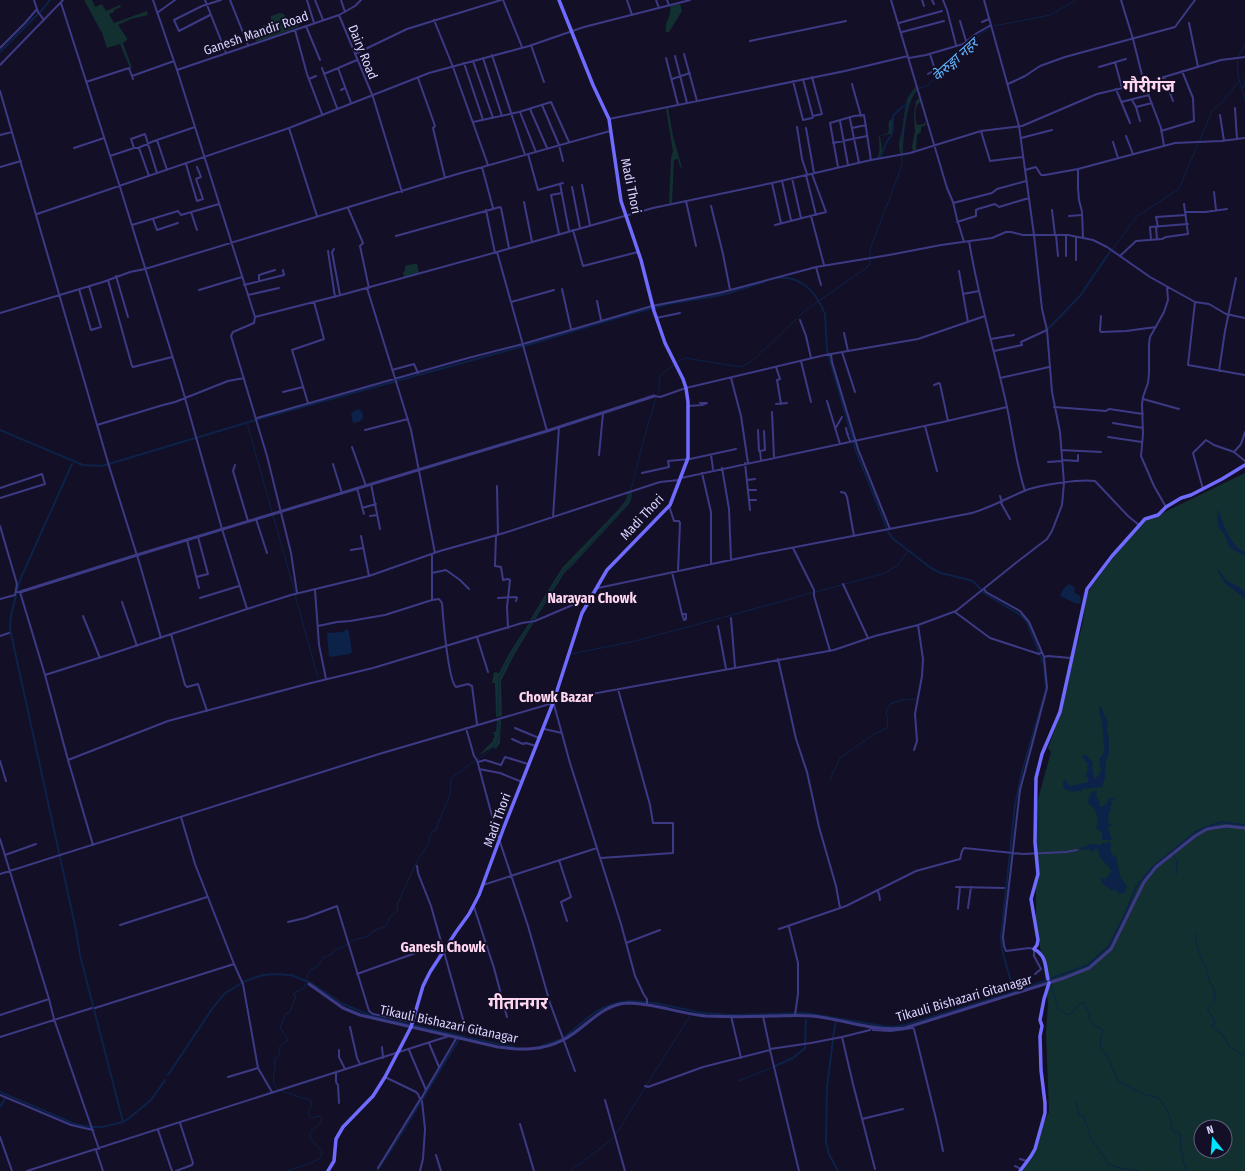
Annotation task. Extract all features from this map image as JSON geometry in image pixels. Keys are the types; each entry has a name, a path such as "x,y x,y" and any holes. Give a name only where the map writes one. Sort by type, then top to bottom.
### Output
{"main road":[{"name":"Madi Thori","path":"328,1171 334,1161 334,1144 338,1135 343,1127 373,1096 385,1077 412,1025 423,986 430,972 474,907 553,702 580,617 607,570 669,506 688,459 688,406 686,388 665,343 656,318 645,272 619,191 609,119 593,85 559,0"},
{"path":"1022,1169 1028,1162 1035,1149 1045,1113 1041,1070 1040,1036 1042,1026 1040,1020 1048,981 1044,958 1040,952 1034,949 1038,940 1031,899 1038,874 1035,842 1036,778 1042,754 1060,712 1087,589 1122,544 1145,519 1158,516 1166,507 1181,498 1203,489 1245,465"}],"street":[{"path":"34,0 38,12 44,20"},
{"path":"0,65 63,0"},
{"path":"153,0 205,157 255,317 254,323 234,332 230,336 257,419 282,511 291,553 297,593"},
{"path":"157,13 175,0"},
{"path":"205,0 226,53"},
{"path":"210,15 179,30 174,20 206,5 221,0"},
{"path":"230,0 248,46"},
{"path":"306,0 314,23"},
{"path":"315,0 322,20"},
{"path":"341,0 345,12"},
{"path":"355,54 407,29 502,0 522,48"},
{"path":"627,0 632,15"},
{"path":"656,0 659,8"},
{"path":"667,0 669,5"},
{"path":"37,214 120,187 289,128 371,95 453,66 522,48 571,31 677,2 690,0"},
{"path":"892,0 964,242"},
{"path":"922,0 924,6"},
{"path":"932,0 934,4"},
{"path":"943,0 956,45"},
{"path":"0,874 379,754 553,702 735,667 830,651 868,638 918,625 955,612 1046,539 1052,531 1062,505 1064,483 1060,432 1054,407 1047,330 1042,308 1034,235 1019,126 984,0"},
{"path":"1121,0 1134,39 1144,83 1161,131 1164,146"},
{"path":"1008,84 1015,82 1040,66 1088,50 1175,27 1194,0"},
{"name":"Ganesh Mandir Road","path":"177,70 338,15 355,6 359,1"},
{"path":"61,3 132,225 247,609"},
{"path":"899,23 942,11"},
{"path":"0,48 38,12"},
{"name":"Dairy Road","path":"338,15 371,95 402,192"},
{"path":"982,22 989,19"},
{"path":"434,20 453,66 488,165"},
{"path":"750,41 846,21"},
{"path":"902,32 944,21"},
{"path":"960,21 966,42"},
{"path":"1189,24 1198,67"},
{"path":"609,119 793,80 930,54 966,42 977,33 991,25"},
{"path":"306,26 320,60"},
{"path":"295,30 309,79 322,114"},
{"path":"531,45 544,82"},
{"path":"684,54 696,101"},
{"path":"928,74 935,70 930,54"},
{"path":"492,55 538,190 563,182"},
{"path":"675,56 687,103"},
{"path":"255,317 340,296 626,215 838,167 910,153 980,131 1019,126 1089,97 1144,83 1226,59 1245,57"},
{"path":"483,58 502,116"},
{"path":"666,58 678,105"},
{"path":"1099,67 1126,59"},
{"path":"324,74 357,60"},
{"path":"86,82 129,68 132,77 174,61"},
{"path":"473,61 493,118"},
{"path":"1115,62 1122,88"},
{"path":"464,63 483,120"},
{"path":"322,68 337,109"},
{"path":"338,68 351,103"},
{"path":"1161,131 1193,122 1194,120 1193,98 1182,71"},
{"path":"671,79 690,73"},
{"path":"309,79 316,76"},
{"path":"1164,76 1173,101"},
{"path":"793,80 803,120 822,114 812,77"},
{"path":"418,78 435,126 433,128 445,178"},
{"path":"803,79 813,116"},
{"path":"852,84 861,116"},
{"path":"340,90 345,88"},
{"path":"1116,89 1130,123"},
{"path":"0,91 37,214 107,461 137,555 161,638"},
{"path":"1121,102 1149,95"},
{"path":"1132,100 1136,107 1140,121"},
{"path":"473,122 552,103 569,142"},
{"path":"1136,107 1152,103"},
{"path":"542,105 559,145 563,161"},
{"path":"1234,108 1237,139"},
{"path":"530,109 547,148"},
{"path":"519,112 536,152"},
{"path":"838,167 830,123 854,116 864,115 871,160"},
{"path":"1220,115 1224,141"},
{"path":"850,118 859,163"},
{"path":"840,120 848,165"},
{"path":"852,128 866,125"},
{"path":"110,156 134,148 139,148 195,127"},
{"path":"797,127 802,159 816,215"},
{"path":"289,128 317,216"},
{"path":"775,225 826,212 813,173 806,128"},
{"path":"1020,138 1052,130"},
{"path":"0,313 108,280 116,276 145,269 317,216 402,192 488,165 610,131"},
{"path":"980,131 990,161 1023,157"},
{"path":"0,135 13,132"},
{"path":"134,148 131,139 145,134 157,173"},
{"path":"833,142 867,136"},
{"path":"1126,136 1133,154"},
{"path":"74,148 104,138"},
{"path":"1025,170 1036,167 1041,175 1043,175 1078,168 1175,143 1224,141 1245,138"},
{"path":"157,140 168,170"},
{"path":"1113,142 1118,158"},
{"path":"139,148 149,176"},
{"path":"0,167 21,161"},
{"path":"186,164 197,201 203,199 196,179 201,177 198,167"},
{"path":"482,167 493,208"},
{"path":"1078,168 1078,188 1082,215 1083,238"},
{"path":"792,178 801,218"},
{"path":"782,180 791,221"},
{"path":"953,203 992,193 997,189 1026,181"},
{"path":"772,183 781,223"},
{"path":"560,184 569,231"},
{"path":"582,185 590,225"},
{"path":"572,187 580,228"},
{"path":"1214,192 1216,210"},
{"path":"559,234 551,195 562,193"},
{"path":"958,222 976,216 976,210 978,209 995,204 999,207 1029,198"},
{"path":"686,201 696,246"},
{"path":"524,202 532,242"},
{"path":"132,225 178,211 181,215 219,204"},
{"path":"1120,256 1136,240 1157,240 1166,237 1186,235 1188,232 1188,224 1184,204"},
{"path":"711,206 730,290"},
{"path":"396,236 500,207 509,249"},
{"path":"348,208 363,243 360,246 368,288 411,430 435,553"},
{"path":"1185,212 1205,212 1227,209"},
{"path":"486,210 496,253 547,431"},
{"path":"1052,210 1058,256"},
{"path":"191,212 197,230"},
{"path":"1068,216 1082,215"},
{"path":"1153,218 1186,215"},
{"path":"811,216 824,265"},
{"path":"1156,217 1157,240"},
{"path":"153,219 157,230 178,223"},
{"path":"1151,240 1150,228 1188,224"},
{"path":"573,230 583,266 638,252"},
{"path":"257,419 308,403 522,344 601,320 653,307 730,290 774,277 824,265 992,238 1006,232 1023,235 1066,235 1098,242 1167,287 1195,302 1209,304 1229,314 1245,318"},
{"path":"1066,235 1066,256"},
{"path":"1076,237 1076,260"},
{"path":"969,241 1025,491"},
{"path":"334,249 332,252 340,296"},
{"path":"328,251 335,297"},
{"path":"816,267 821,285"},
{"path":"259,281 259,275 275,270"},
{"path":"244,285 284,274 283,270"},
{"path":"958,272 968,322"},
{"path":"116,276 128,317"},
{"path":"199,290 242,277"},
{"path":"1219,371 1225,331 1236,278"},
{"path":"108,280 132,366 172,357"},
{"path":"79,289 91,330 101,327 89,286"},
{"path":"1166,507 1154,486 1141,456 1143,399 1148,383 1149,344 1150,338 1164,312 1168,300 1167,287"},
{"path":"248,295 279,288"},
{"path":"562,289 571,329"},
{"path":"511,302 554,290"},
{"path":"963,294 980,291"},
{"path":"597,301 601,320"},
{"path":"308,403 292,350 324,339 314,302"},
{"path":"1195,302 1188,365 1245,375"},
{"path":"656,318 680,313"},
{"path":"0,599 137,555 547,431 654,396 660,397 686,388 811,358 918,339 985,316"},
{"path":"1101,316 1101,332 1126,331 1156,327"},
{"path":"800,320 806,336 811,358"},
{"path":"994,351 1022,345 1021,342 1047,330"},
{"path":"844,333 848,351"},
{"path":"991,339 1014,335"},
{"path":"842,352 855,392"},
{"path":"830,354 855,440 888,529"},
{"path":"801,361 811,402"},
{"path":"392,370 414,364 418,372"},
{"path":"776,366 780,379 777,380 781,404"},
{"path":"1000,378 1050,367"},
{"path":"731,377 741,416 747,463 750,510"},
{"path":"97,425 185,399 228,382 244,378"},
{"path":"934,385 940,384 948,421"},
{"path":"283,392 303,386"},
{"path":"1143,399 1179,409"},
{"path":"688,406 707,402 700,403"},
{"path":"827,402 840,444"},
{"path":"776,404 787,403"},
{"path":"45,675 297,593 315,590 369,576 435,553 552,518 663,481 925,426 1007,407"},
{"path":"1054,407 1106,411 1109,409 1143,414"},
{"path":"772,412 774,457"},
{"path":"599,455 603,413"},
{"path":"835,429 842,417"},
{"path":"365,430 408,419"},
{"path":"1113,422 1143,428"},
{"path":"925,426 937,471"},
{"path":"552,518 559,427"},
{"path":"846,428 850,442"},
{"path":"758,430 761,460"},
{"path":"760,451 765,450 764,431"},
{"path":"1234,452 1241,444 1245,432"},
{"path":"1108,437 1142,442"},
{"path":"1203,489 1193,453 1206,440 1214,445 1234,452 1245,461"},
{"path":"352,447 366,486"},
{"path":"642,473 669,467 668,461 688,459 736,450"},
{"path":"1061,450 1101,452"},
{"path":"711,455 713,470"},
{"path":"1048,462 1062,460 1078,461 1078,455"},
{"path":"333,464 342,493"},
{"path":"235,466 234,471 248,521"},
{"path":"722,468 730,511 731,560"},
{"path":"702,472 711,512 710,564"},
{"path":"0,488 42,474 45,484 0,498"},
{"path":"747,480 755,480"},
{"path":"598,588 710,564 972,513 989,508 1025,491 1086,480 1095,481 1128,516 1140,526"},
{"path":"371,484 380,530"},
{"path":"497,486 497,535 495,566 501,568 503,580 510,580 507,607 508,628"},
{"path":"357,488 364,514"},
{"path":"748,490 756,490"},
{"path":"841,492 845,493 847,497 854,536"},
{"path":"1000,496 1010,520"},
{"path":"749,500 756,500"},
{"path":"362,508 376,504"},
{"path":"669,506 674,521 678,521 680,523 678,571"},
{"path":"370,516 377,515"},
{"path":"256,519 267,553"},
{"path":"0,526 18,592 45,675 92,845"},
{"path":"361,536 369,576"},
{"path":"196,577 208,574 198,537"},
{"path":"187,540 199,588"},
{"path":"351,550 363,548"},
{"path":"793,548 814,590 814,596 830,651"},
{"path":"432,554 432,600"},
{"path":"432,573 446,570 470,589"},
{"path":"672,572 682,614"},
{"path":"844,584 868,638"},
{"path":"200,598 239,586"},
{"path":"315,590 319,645 326,679"},
{"path":"982,590 1022,614 1029,622 1040,653 1044,657 1047,691 1020,790 1003,937 1006,951 1029,948 1034,949 1034,956 1041,970 1035,974"},
{"path":"498,598 517,598 516,601"},
{"path":"68,760 168,721 326,679 374,668 529,621 535,621 590,598"},
{"path":"318,626 385,615 432,600 441,601 454,684 456,687 468,684 472,686 477,724"},
{"path":"122,602 137,646"},
{"path":"955,612 990,638 1040,653"},
{"path":"83,616 100,658"},
{"path":"730,618 735,667"},
{"path":"914,750 917,742 915,714 922,676 923,658 918,625"},
{"path":"718,626 726,669"},
{"path":"0,636 9,633"},
{"path":"171,634 185,685 186,687 198,684 207,711"},
{"path":"477,637 488,672"},
{"path":"1044,657 1071,658"},
{"path":"778,660 796,739 807,772 819,827 836,886 840,908"},
{"path":"600,858 673,853 673,823 653,823 644,780 618,690"},
{"path":"553,702 635,976 647,999 647,1004"},
{"path":"466,728 475,758 478,761 495,827 512,876 550,1003 575,1071"},
{"path":"515,728 539,738"},
{"path":"542,729 562,733"},
{"path":"512,739 523,744 526,743 536,746"},
{"path":"478,761 485,760 501,765 505,757 528,764"},
{"path":"0,761 6,781"},
{"path":"479,769 500,773 522,782"},
{"path":"181,817 195,864 207,897 242,982 258,1068 272,1092"},
{"name":"Tikauli Bishazari Gitanagar","path":"309,984 350,1012 412,1025 450,1036 498,1047 527,1050 551,1046 596,1016 614,1006 626,1003 647,1004 704,1016 763,1016 796,1014 871,1029 912,1027 917,1024 1048,981 1077,974 1089,968 1111,949 1144,882 1156,867 1207,829 1226,826 1245,828"},
{"path":"0,839 49,998 54,1020 92,1128 103,1171"},
{"path":"4,855 36,844"},
{"path":"483,885 597,848"},
{"path":"779,929 789,927 846,906 916,871 960,859 964,848 1007,853 1037,854 1077,850"},
{"path":"559,860 571,897 561,902 567,921"},
{"path":"418,866 418,872 431,906 466,1030"},
{"path":"956,886 1004,888"},
{"path":"958,909 960,887"},
{"path":"968,908 971,887"},
{"path":"877,890 880,900"},
{"path":"120,925 207,897"},
{"path":"288,922 305,918 337,906 369,1012 412,1025"},
{"path":"474,907 494,968 507,1017"},
{"path":"789,927 798,963 798,994 796,1014"},
{"path":"626,943 660,930"},
{"path":"357,974 424,950 442,946"},
{"path":"0,1037 234,964"},
{"path":"0,1015 49,998"},
{"path":"731,1016 741,1058"},
{"path":"763,1016 799,1171"},
{"path":"350,1027 357,1058 360,1064"},
{"path":"912,1027 943,1151"},
{"path":"646,1087 703,1067 770,1049 811,1044 871,1029"},
{"path":"27,1171 450,1036"},
{"path":"378,1168 422,1100 426,1090 457,1037"},
{"path":"842,1037 875,1169"},
{"path":"428,1043 440,1067"},
{"path":"382,1047 383,1058"},
{"path":"409,1049 426,1090"},
{"path":"339,1050 339,1057 345,1069"},
{"path":"228,1077 258,1068"},
{"path":"336,1072 339,1103"},
{"path":"385,1077 416,1092 420,1095 420,1100 422,1100 424,1141 423,1159 420,1171"},
{"path":"0,1095 70,1125 92,1128"},
{"path":"606,1100 625,1171"},
{"path":"862,1118 903,1109"},
{"path":"176,1171 194,1163 180,1123"},
{"path":"520,1124 534,1171"},
{"path":"158,1130 172,1171"},
{"path":"0,1137 12,1171"},
{"path":"436,1155 441,1171"},
{"path":"1020,1159 1028,1162"},
{"path":"1019,1164 1022,1169"},
{"path":"1015,1166 1022,1169"}],"green space":[{"path":"84,0 92,0 95,7 102,4 106,11 120,5 121,7 109,14 114,23 147,11 148,15 131,19 118,25 127,38 127,40 123,43 132,68 130,68 120,44 107,48 102,33"},
{"path":"680,4 682,11 669,32 666,32 670,6"},
{"path":"280,13 284,14 286,19 289,21 297,22 299,25 298,27 256,42 255,38 261,31 262,26 271,23 271,16"},
{"path":"916,86 917,91 910,103 906,120 903,153 900,154 899,143 906,103 908,97"},
{"path":"919,98 920,102 916,113 917,125 924,124 925,121 926,125 921,127 921,132 917,135 916,150 913,151 912,147 915,131 914,115 916,101"},
{"path":"668,108 673,136 682,168 680,167 678,159 674,160 672,203 669,203 671,159 673,151 666,109"},
{"path":"893,119 893,133 880,136 882,150 880,157 877,158 879,150 879,136 888,133 889,122"},
{"path":"417,264 419,274 404,278 403,272 405,271 405,266"},
{"path":"1245,473 1245,1171 1020,1171 1031,1156 1049,1112 1046,1032 1048,1004 1036,924 1036,806 1051,752 1048,748 1061,712 1082,626 1087,596 1091,587 1119,550 1146,521"},
{"path":"628,493 632,493 631,500 628,505 565,572 536,618 537,619 530,620 562,568 619,509 626,500"},
{"path":"534,622 514,655 501,681 502,716 496,717 495,683 492,683 494,672 499,673 510,652 529,623"},
{"path":"497,720 501,720 500,743 496,749 493,747 478,756 493,741 493,738 495,737 493,732 496,732"}],"water":[{"path":"358,409 362,412 363,417 360,421 353,423 351,413"},
{"path":"1218,510 1225,528 1232,540 1240,550 1245,552 1245,556 1230,548 1224,534 1218,526"},
{"path":"1217,568 1227,581 1241,588 1245,592 1245,599 1222,579"},
{"path":"1069,584 1075,588 1074,592 1080,596 1081,603 1077,604 1060,596 1064,588"},
{"path":"347,629 349,632 352,652 349,654 330,657 327,633 342,632"},
{"path":"1099,706 1101,707 1108,721 1107,729 1109,740 1109,753 1106,760 1105,778 1102,787 1083,789 1081,792 1079,790 1074,792 1064,789 1064,779 1070,786 1088,782 1088,778 1085,775 1087,774 1087,766 1089,764 1087,764 1082,756 1083,755 1087,755 1093,763 1092,767 1094,778 1096,778 1101,771 1099,759 1106,746 1104,746"},
{"path":"1096,790 1096,796 1100,802 1099,805 1102,807 1109,799 1116,798 1111,801 1111,811 1108,815 1109,821 1107,822 1110,825 1111,823 1112,824 1108,828 1112,840 1102,840 1102,832 1095,827 1097,826 1098,819 1095,810 1088,803 1090,795"},
{"path":"1110,842 1110,850 1112,855 1116,856 1120,876 1127,888 1124,893 1120,894 1114,889 1111,891 1101,881 1101,877 1104,879 1107,878 1110,872 1112,872 1100,857 1097,849 1094,849 1093,853 1090,849 1081,850 1079,847 1085,847 1090,844 1101,845 1103,843"}],"waterway":[{"path":"0,52 50,0"},
{"path":"994,26 1050,15 1076,0"},
{"name":"केरुङ्गा नहर","path":"919,88 927,86 982,33 990,28"},
{"path":"1245,45 1237,58 1238,76 1245,99"},
{"path":"1242,88 1244,87 1245,79"},
{"path":"1199,142 1212,111 1223,101 1239,81"},
{"path":"902,152 906,109 910,97 916,90"},
{"path":"878,158 881,156 886,143 892,134 893,116 901,108 908,104"},
{"path":"1112,250 1137,216 1179,189 1198,144"},
{"path":"870,257 872,244 900,171 902,156"},
{"path":"1047,330 1080,296 1111,250"},
{"path":"677,362 685,358 741,367 752,361 806,310 866,268 870,264 870,260"},
{"path":"778,278 794,280 808,287 822,307 825,314 827,350 856,451 892,538 931,568 941,573 973,581 984,593 1022,616 1027,622 1044,665 1046,689 1022,772 1015,805 1001,937 1002,950 1014,992"},
{"path":"0,430 83,465 102,466 259,419 531,344 620,317 668,304 722,295 764,282"},
{"path":"657,395 660,376 674,365"},
{"path":"498,716 499,678 511,655 563,571 570,566 624,507 629,498 656,398"},
{"path":"247,423 272,512"},
{"path":"72,464 20,580 11,615 10,629 76,930 80,955 123,1122"},
{"path":"273,515 295,593"},
{"path":"724,617 885,573 898,565 908,551"},
{"path":"295,595 318,678"},
{"path":"571,654 631,642 721,618"},
{"path":"830,779 840,758 874,734 887,728 888,719 886,713 890,704 902,700 916,699"},
{"path":"288,1171 318,1160 322,1152 310,1136 311,1131 318,1126 322,1118 320,1116 311,1118 308,1113 312,1104 311,1101 279,1090 274,1083 273,1077 275,1058 279,1055 279,1048 281,1045 288,1041 280,1028 286,1013 289,1013 296,997 293,994 304,988 309,971 318,966 323,958 332,954 334,950 341,948 352,941 369,936 373,931 386,926 390,917 398,910 397,905 416,863 429,843 432,832 436,830 450,795 451,780 454,776 488,752 496,744 499,734 498,721"},
{"path":"541,1046 562,1039 594,1013 605,1007 631,1001 655,1003 703,1013 732,1015 806,1013 893,1027 905,1025 1014,992 1088,965 1109,946 1124,917 1136,887 1153,867 1197,831 1221,822 1245,825"},
{"path":"1173,855 1177,861 1176,875"},
{"path":"1195,934 1203,964 1207,970 1210,984 1213,986 1215,997 1214,1001 1207,1008 1215,1022 1215,1024 1212,1024 1213,1027 1221,1033 1231,1048 1244,1055"},
{"path":"168,1075 212,1009 224,994 245,981 263,975 291,975 311,983 343,1004 372,1016 466,1037"},
{"path":"1051,984 1058,1009 1068,1015 1071,1014 1080,1003 1084,1003 1089,1013 1091,1023 1103,1030 1100,1041 1101,1048 1107,1056 1118,1081 1143,1094 1159,1098 1165,1106 1173,1131 1180,1134 1181,1150 1187,1171"},
{"path":"616,1134 691,1014"},
{"path":"805,1043 806,1020"},
{"path":"833,1037 836,1021"},
{"path":"470,1038 514,1047"},
{"path":"377,1171 459,1039"},
{"path":"833,1040 827,1087 826,1142 829,1154 838,1171"},
{"path":"775,1066 793,1058 805,1048 805,1045"},
{"path":"738,1081 774,1067"},
{"path":"0,1092 75,1124 90,1127 102,1127 123,1122 128,1119 151,1100 165,1080"},
{"path":"0,1107 5,1099"},
{"path":"1076,1102 1079,1115 1084,1116 1091,1140 1101,1152 1108,1164 1120,1168 1140,1171"},
{"path":"570,1171 615,1136"}],"district":[{"name":"गौरीगंज","path":"1149,86"},
{"name":"Narayan Chowk","path":"592,598"},
{"name":"Chowk Bazar","path":"556,697"},
{"name":"Ganesh Chowk","path":"443,947"},
{"name":"गीतानगर","path":"518,1003"}]}
